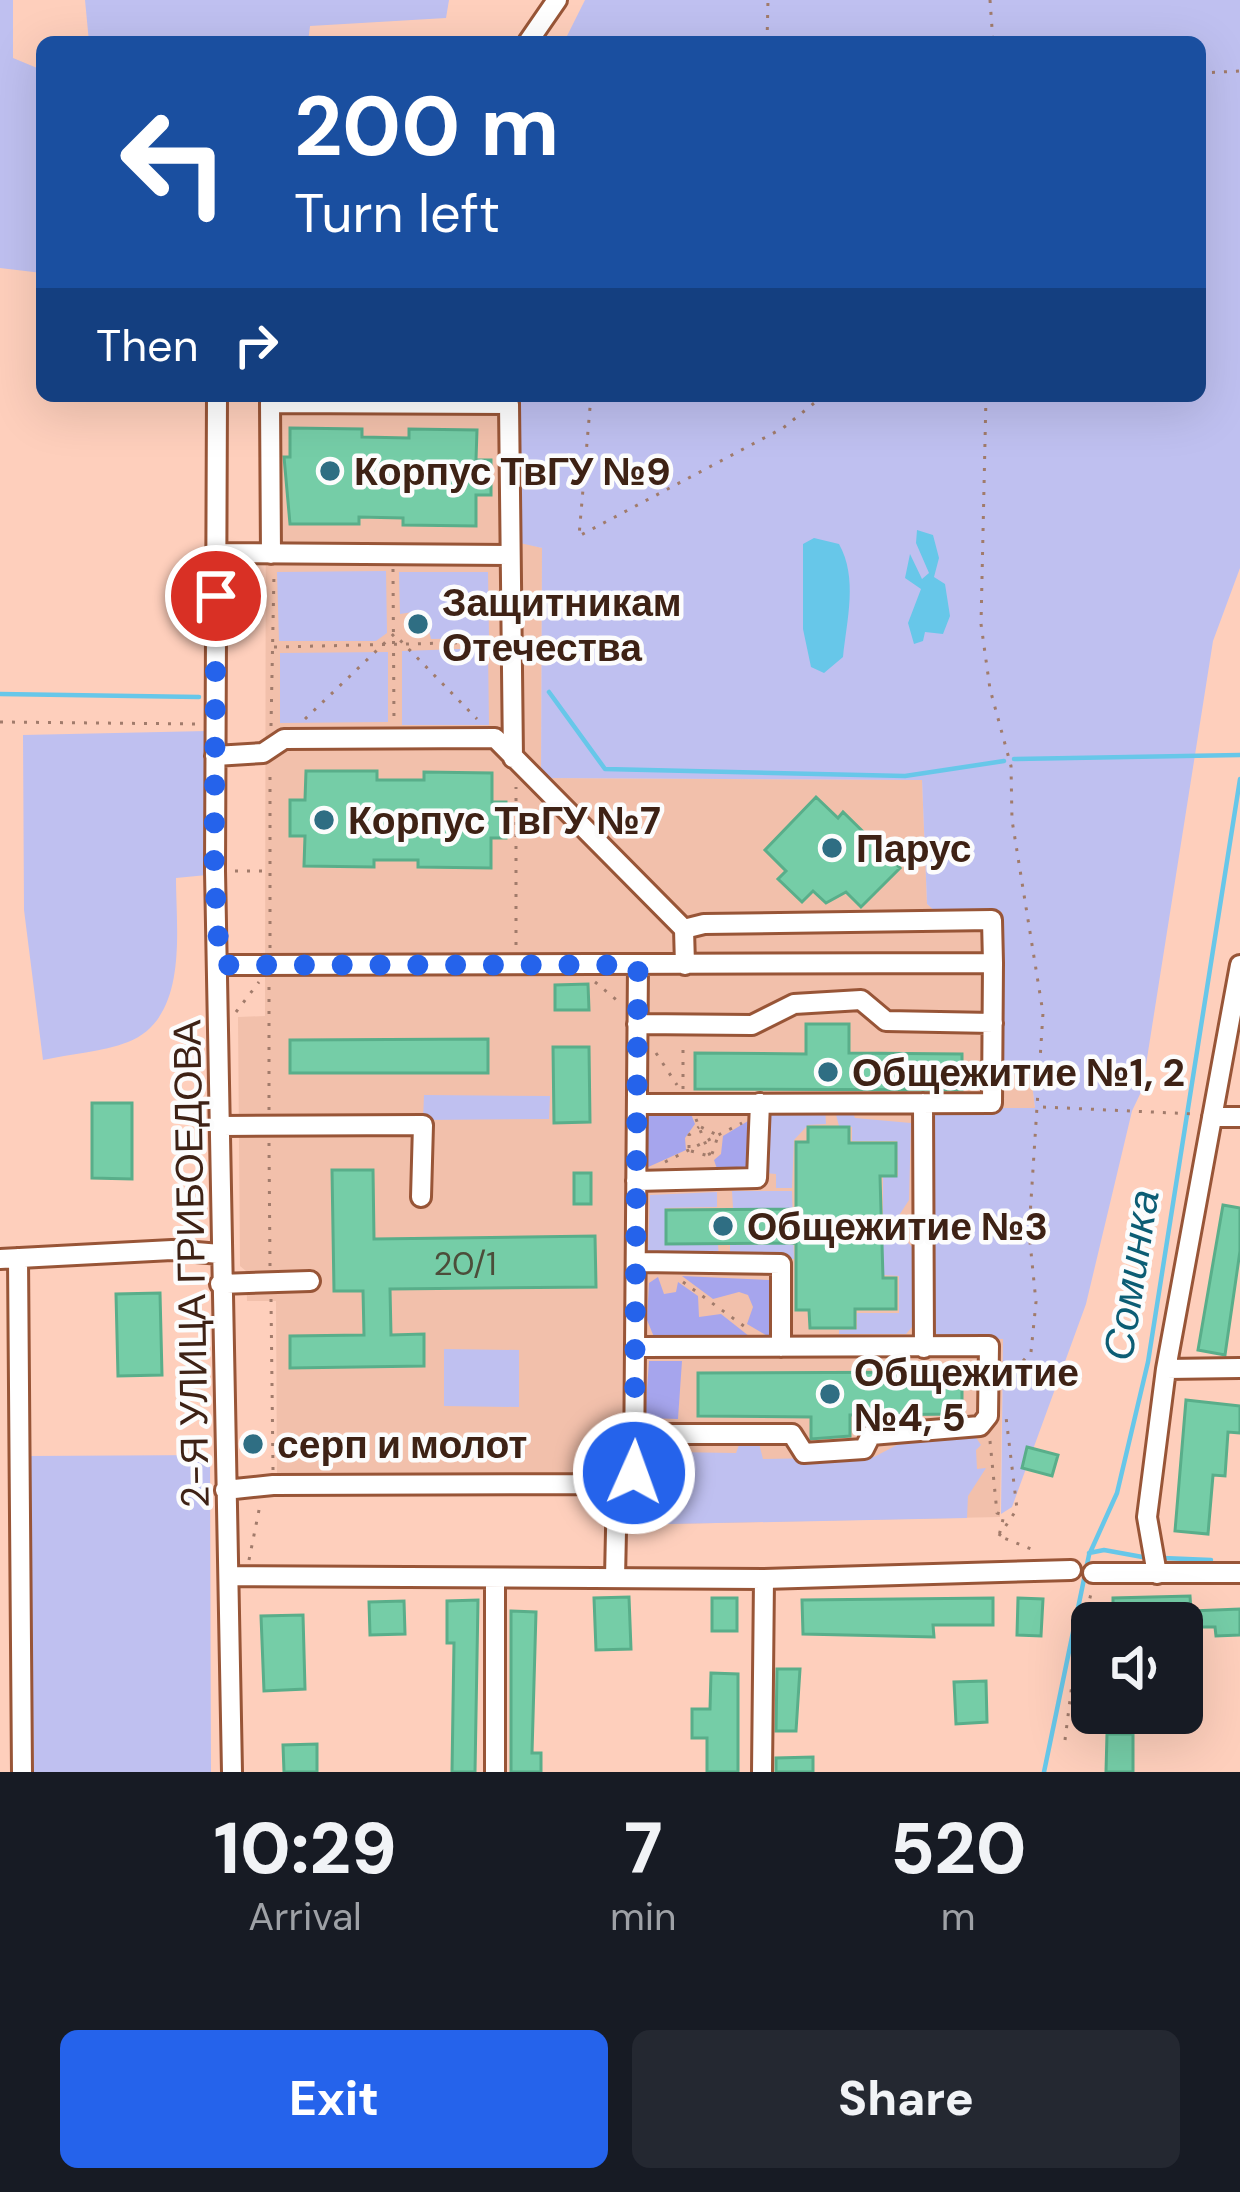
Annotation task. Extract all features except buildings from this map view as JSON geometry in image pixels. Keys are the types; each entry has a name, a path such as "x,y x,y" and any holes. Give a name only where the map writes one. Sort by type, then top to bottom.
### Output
{"street":[{"path":"532,36 557,0"},
{"name":"2-Я УЛИЦА ГРИБОЕДОВА","path":"217,402 214,871 220,965 220,1284 225,1490 239,1574 232,1772"},
{"path":"272,555 270,403 350,402"},
{"path":"510,402 513,758"},
{"path":"216,553 510,555"},
{"path":"215,756 277,745 495,738 684,929 685,965"},
{"path":"638,1104 686,1098 992,1102 992,920 704,924 684,929"},
{"path":"220,965 265,973 993,963"},
{"path":"225,1490 273,1485 617,1484 634,1473 638,965"},
{"path":"1157,1574 1148,1517 1166,1369 1207,1116 1240,965"},
{"path":"638,1017 683,1024 752,1025 794,1004 861,1000 886,1021 993,1023"},
{"path":"636,1181 757,1178 760,1102"},
{"path":"923,1103 924,1348"},
{"path":"1207,1116 1240,1117"},
{"path":"221,1126 423,1125 421,1197"},
{"path":"22,1772 21,1663 9,1480 9,1258 172,1250 220,1254"},
{"path":"639,1262 781,1264 782,1347"},
{"path":"220,1284 310,1281"},
{"path":"636,1434 792,1434 804,1453 864,1449 871,1435 980,1426 988,1416 988,1346 637,1347"},
{"path":"1166,1369 1240,1368"},
{"path":"615,1578 617,1484"},
{"path":"239,1574 764,1579 1071,1570"},
{"path":"1093,1573 1240,1573"},
{"path":"494,1772 495,1578"},
{"path":"762,1772 764,1579"},
{"path":"0,1664 21,1663"}],"path":[{"path":"767,0 767,36"},
{"path":"990,0 993,36"},
{"path":"1206,73 1240,71"},
{"path":"590,402 579,536 783,428 816,402"},
{"path":"986,402 980,624 990,689 1011,766 1022,891 1038,958 1041,1107 1030,1232 1036,1302 1031,1352 1005,1381"},
{"path":"239,1574 257,1510 273,1485 265,973 277,745 272,555"},
{"path":"393,556 394,738"},
{"path":"394,634 495,738"},
{"path":"277,745 394,634"},
{"path":"272,647 512,642"},
{"path":"0,722 215,724"},
{"path":"513,758 516,966"},
{"path":"214,871 270,871"},
{"path":"235,1013 265,973"},
{"path":"592,976 605,996 638,1017 686,1098 710,1156"},
{"path":"683,1024 686,1098"},
{"path":"1041,1107 1207,1116"},
{"path":"699,1127 718,1135"},
{"path":"699,1127 689,1135 690,1149 700,1157 710,1156 718,1147 718,1135"},
{"path":"690,1149 718,1135"},
{"path":"999,1536 1017,1509 1005,1400"},
{"path":"988,1416 997,1513 1004,1515 999,1536"},
{"path":"999,1536 1041,1554"},
{"path":"1066,1740 1089,1595 1095,1582 1114,1574"}],"shaded area":[{"path":"0,0 13,0 13,58 36,68 36,272 0,268"},
{"path":"85,0 449,0 446,18 310,26 309,36 88,36"},
{"path":"585,0 1240,0 1240,568 1213,641 1142,1090 1132,1111 1086,1304 1012,1507 1001,1514 1003,1339 939,1337 933,1330 932,1118 942,1108 1035,1108 1031,1075 1004,1074 1002,912 936,912 927,904 922,780 541,778 542,548 520,543 519,402 1206,402 1206,36 567,36"},
{"path":"266,402 519,402 520,542 542,548 541,778 922,780 927,904 937,912 1002,912 1004,1074 1031,1074 1035,1108 1003,1339 1000,1517 622,1525 623,1479 277,1478 276,1301 247,1301 246,1271 240,1266 238,1017 265,1016"},
{"path":"917,530 933,535 939,558 934,577 945,584 950,616 943,634 925,632 923,641 914,644 908,623 921,589 905,578 910,554 922,579 929,573 916,543"},
{"path":"814,538 839,544 850,585 843,657 824,673 811,667 803,629 803,544"},
{"path":"386,571 387,633 376,641 279,641 277,572"},
{"path":"399,572 488,572 489,638 431,639 426,618 413,612 400,614"},
{"path":"488,648 489,725 402,725 402,651"},
{"path":"388,652 388,722 280,723 280,653"},
{"path":"207,731 207,875 176,878 175,971 161,1014 148,1030 128,1042 43,1060 24,910 23,735"},
{"path":"424,1095 550,1096 549,1119 423,1120"},
{"path":"850,1106 855,1118 911,1123 909,1200 898,1217 883,1217 883,1177 898,1176 897,1141 852,1141 852,1127 839,1126 834,1107"},
{"path":"825,1107 826,1124 808,1125 794,1140 792,1188 776,1188 776,1174 765,1173 766,1119 771,1112"},
{"path":"689,1109 695,1124 685,1138 686,1150 646,1168 644,1116 651,1110"},
{"path":"748,1121 748,1171 719,1175 714,1160 721,1154 723,1136"},
{"path":"732,1191 792,1191 794,1259 730,1259 730,1245 781,1244 781,1208 733,1208"},
{"path":"717,1192 717,1207 665,1208 665,1245 718,1245 719,1257 653,1256 648,1251 650,1195"},
{"path":"897,1231 912,1247 912,1327 906,1334 839,1334 839,1330 857,1329 857,1313 899,1313 899,1276 883,1275 883,1232"},
{"path":"682,1276 769,1280 774,1324 769,1337 747,1324 753,1307 748,1295 739,1292 713,1299"},
{"path":"658,1277 664,1294 676,1292 678,1282 698,1296 699,1317 721,1314 754,1340 654,1337 647,1320 649,1283"},
{"path":"444,1349 519,1350 519,1407 444,1406"},
{"path":"649,1361 682,1361 678,1419 645,1418"},
{"path":"973,1433 981,1445 976,1450 977,1469 986,1468 968,1496 967,1518 622,1525 623,1488 641,1469 648,1440 668,1441 671,1452 736,1453 741,1440 758,1440 763,1459 874,1457 916,1435"},
{"path":"210,1455 211,1772 34,1772 29,1456"}],"waterway":[{"path":"549,692 605,769 905,776 1004,761"},
{"path":"0,694 199,697"},
{"path":"1014,759 1240,755"},
{"name":"Соминка","path":"1044,1772 1089,1555 1117,1493 1148,1362 1240,779"},
{"path":"1089,1553 1104,1550 1148,1558"},
{"path":"1163,1558 1211,1560"}],"place":[{"name":"Корпус ТвГУ №9","path":"330,471"},
{"name":"Защитникам Отечества","path":"418,624"},
{"name":"Корпус ТвГУ №7","path":"324,820"},
{"name":"Парус","path":"832,848"},
{"name":"Общежитие №1, 2","path":"828,1072"},
{"name":"Общежитие №3","path":"723,1226"},
{"name":"Общежитие №4, 5","path":"830,1394"},
{"name":"серп и молот","path":"253,1444"}],"route":[{"path":"216,596 214,871 220,965 638,965 634,1473"}]}
